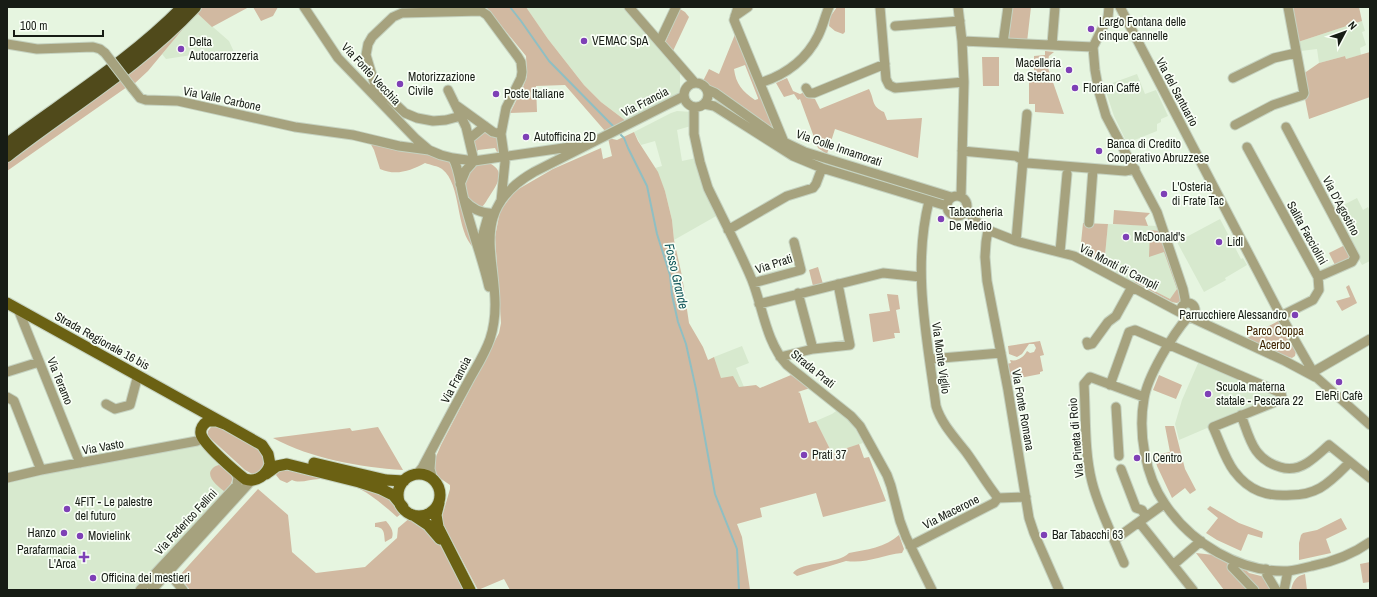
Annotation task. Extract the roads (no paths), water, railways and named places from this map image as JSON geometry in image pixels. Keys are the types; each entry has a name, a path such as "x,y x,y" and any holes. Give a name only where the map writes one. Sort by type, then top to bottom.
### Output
{"highway":[{"path":"7,144 124,59 152,36 183,7"},
{"path":"7,156 129,67 162,39 195,7"}],"main road":[{"name":"Strada Regionale 16 bis","path":"7,302 262,445"},
{"name":"Strada Regionale 16 bis","path":"184,402 197,417 202,434 209,446 243,478 252,480"},
{"path":"202,434 202,426 208,421 225,424"},
{"path":"262,445 269,457 270,464 264,475"},
{"path":"262,445 275,455 352,471 386,480 404,480"},
{"path":"252,480 264,475 277,466 287,464 301,466 381,489 392,495 402,507 428,525 449,550"},
{"path":"402,507 398,496 404,480 410,476 418,474 424,475 433,480 439,490 436,520 438,527 470,590"},
{"path":"413,515 419,516 431,512 439,502"}],"street":[{"name":"Via Fonte Vecchia","path":"304,7 338,58 416,139 429,150"},
{"path":"629,7 695,83"},
{"path":"660,41 676,7"},
{"path":"738,7 734,20 784,142"},
{"path":"735,16 748,7"},
{"path":"760,83 786,71 801,60 809,51 818,35 830,7"},
{"path":"880,7 886,79 889,85 895,88 964,82"},
{"path":"958,7 964,82 961,197 966,203 966,210 961,215 956,216 949,212 947,206 948,201 951,197 961,197"},
{"path":"1003,43 1008,7"},
{"path":"1052,44 1055,7"},
{"path":"1235,125 1273,105 1303,95 1304,91 1288,7"},
{"path":"1121,9 1109,11 1093,47 1095,70 1106,116 1157,212 1185,298 1184,312 1179,328 1155,370 1144,397 1142,419 1144,448 1154,482 1164,504 1188,530 1201,541 1224,556 1254,567 1288,570 1328,562 1351,553 1370,542"},
{"name":"Via del Santuario","path":"1121,9 1281,316 1313,373 1370,425"},
{"name":"Via Francia","path":"461,116 446,120 433,121 417,118 405,113 375,85 366,55 366,50 372,37 393,17 402,14 481,11 487,14 518,56 521,62 522,78 506,108 503,110 501,134 505,156 501,197"},
{"path":"894,26 960,21"},
{"path":"962,42 1052,44 1093,47"},
{"name":"Via Valle Carbone","path":"7,44 37,50 93,46 100,48 106,53 140,98 146,100 178,100 295,127 353,135 399,146 429,150 453,158"},
{"path":"1233,78 1274,58 1296,53"},
{"path":"806,88 809,93 814,93 885,64"},
{"path":"684,69 685,92 687,103 694,107 698,107 704,104 708,98 708,90 703,84 695,83 688,86 685,92"},
{"path":"448,90 466,127 474,161 466,170 460,184"},
{"name":"Via Colle Innamorati","path":"708,90 716,93 784,142 805,152 951,197"},
{"name":"Via Francia","path":"484,266 483,234 492,213 512,181 555,156 577,149 594,141 685,92"},
{"path":"704,104 720,109 783,152 822,168 947,206"},
{"path":"455,105 493,132 501,134"},
{"name":"Strada Prati","path":"694,107 694,134 700,162 708,188 753,283 771,341 780,356 796,372 851,416 860,426 887,475 900,521 910,546 932,590"},
{"path":"1016,241 1027,114"},
{"path":"469,139 485,126"},
{"name":"Via D'Agostino","path":"1286,127 1355,257 1352,262 1318,277"},
{"name":"Via Francia","path":"494,318 491,295 484,266 463,199 457,168 453,158 474,161 566,148 594,141"},
{"name":"Salita Facciolini","path":"1247,146 1273,197 1318,277 1319,290 1313,300 1281,316"},
{"path":"962,151 1016,156 1027,163 1125,171 1135,169"},
{"path":"486,159 492,160 499,166 503,177"},
{"path":"728,230 787,196 813,188 822,168"},
{"path":"1089,223 1093,169"},
{"name":"Via Monti di Campli","path":"1060,252 1067,174"},
{"path":"463,199 475,209 492,213"},
{"name":"Via Monte Viglio","path":"928,201 921,277 922,300 936,406 939,417 998,498"},
{"name":"Via Monti di Campli","path":"966,210 976,221 988,230 1016,241 1074,256 1166,305 1176,308 1313,373"},
{"name":"Via Francia","path":"418,474 488,344 493,330 496,311 490,234 492,213"},
{"name":"Via Fonte Romana","path":"988,230 986,242 986,270 1029,518 1059,590"},
{"name":"Via Prati","path":"753,283 801,270 794,242"},
{"path":"759,304 798,293 883,273 921,277"},
{"path":"780,356 813,349 850,345 838,284"},
{"path":"1087,342 1088,345 1092,344 1108,322 1116,316 1132,287"},
{"path":"798,293 813,349"},
{"name":"Via Teramo","path":"18,308 80,463"},
{"path":"1110,384 1129,332 1135,330 1281,392 1282,397 1280,400 1213,427 1228,462 1235,472 1243,480 1260,492 1278,496 1307,493 1319,489 1329,482 1350,462"},
{"path":"1313,373 1370,339"},
{"path":"1285,361 1296,358 1298,354 1298,347"},
{"path":"930,358 1001,353"},
{"path":"7,372 40,362"},
{"path":"106,404 115,409 128,407 130,405 138,375"},
{"name":"Via Pineta di Roio","path":"1124,563 1097,499 1092,483 1088,462 1084,384 1090,377 1144,397"},
{"path":"7,397 14,401 41,470"},
{"path":"1116,407 1119,456"},
{"path":"1241,416 1254,449 1262,458 1269,462 1282,468 1290,469 1300,467 1329,445 1370,478"},
{"name":"Via Vasto","path":"7,478 41,470 197,441 202,434"},
{"name":"Via Francia","path":"431,450 430,469 433,480"},
{"name":"Via Federico Fellini","path":"140,590 237,486 238,477 232,468"},
{"path":"1121,470 1136,508 1142,510 1143,519 1173,565 1193,590"},
{"name":"Via Federico Fellini","path":"152,590 252,480"},
{"path":"998,498 1026,497"},
{"name":"Via Macerone","path":"910,546 994,503 998,498"},
{"path":"1114,540 1164,504"},
{"path":"1173,565 1201,541"},
{"path":"1232,567 1254,590"},
{"path":"1266,569 1267,575 1276,590"},
{"path":"1284,590 1288,570"},
{"path":"169,573 183,590"}],"waterway":[{"name":"Fosso Grande","path":"510,7 549,61 615,128"},
{"name":"Fosso Grande","path":"619,133 624,138 647,186 657,234 670,275 672,295 678,322 686,344 696,389 715,494 737,549 739,590"}],"place":[{"name":"Largo Fontana delle cinque cannelle","path":"1091,29"},
{"name":"VEMAC SpA","path":"584,41"},
{"name":"Delta Autocarrozzeria","path":"181,49"},
{"name":"Macelleria da Stefano","path":"1069,70"},
{"name":"Motorizzazione Civile","path":"400,84"},
{"name":"Florian Caffé","path":"1075,88"},
{"name":"Poste Italiane","path":"496,94"},
{"name":"Autofficina 2D","path":"526,137"},
{"name":"Banca di Credito Cooperativo Abruzzese","path":"1099,151"},
{"name":"L'Osteria di Frate Tac","path":"1164,194"},
{"name":"Tabaccheria De Medio","path":"941,219"},
{"name":"McDonald's","path":"1126,237"},
{"name":"Lidl","path":"1219,242"},
{"name":"Parrucchiere Alessandro","path":"1295,315"},
{"name":"EleRi Cafè","path":"1339,382"},
{"name":"Scuola materna statale - Pescara 22","path":"1208,394"},
{"name":"Prati 37","path":"804,455"},
{"name":"Il Centro","path":"1137,458"},
{"name":"4FIT - Le palestre del futuro","path":"67,509"},
{"name":"Hanzo","path":"64,533"},
{"name":"Bar Tabacchi 63","path":"1044,535"},
{"name":"Movielink","path":"80,536"},
{"name":"Parafarmacia L'Arca","path":"84,557"},
{"name":"Officina dei mestieri","path":"93,578"}],"park label":[{"name":"Parco Coppa Acerbo","path":"1275,338"}]}
